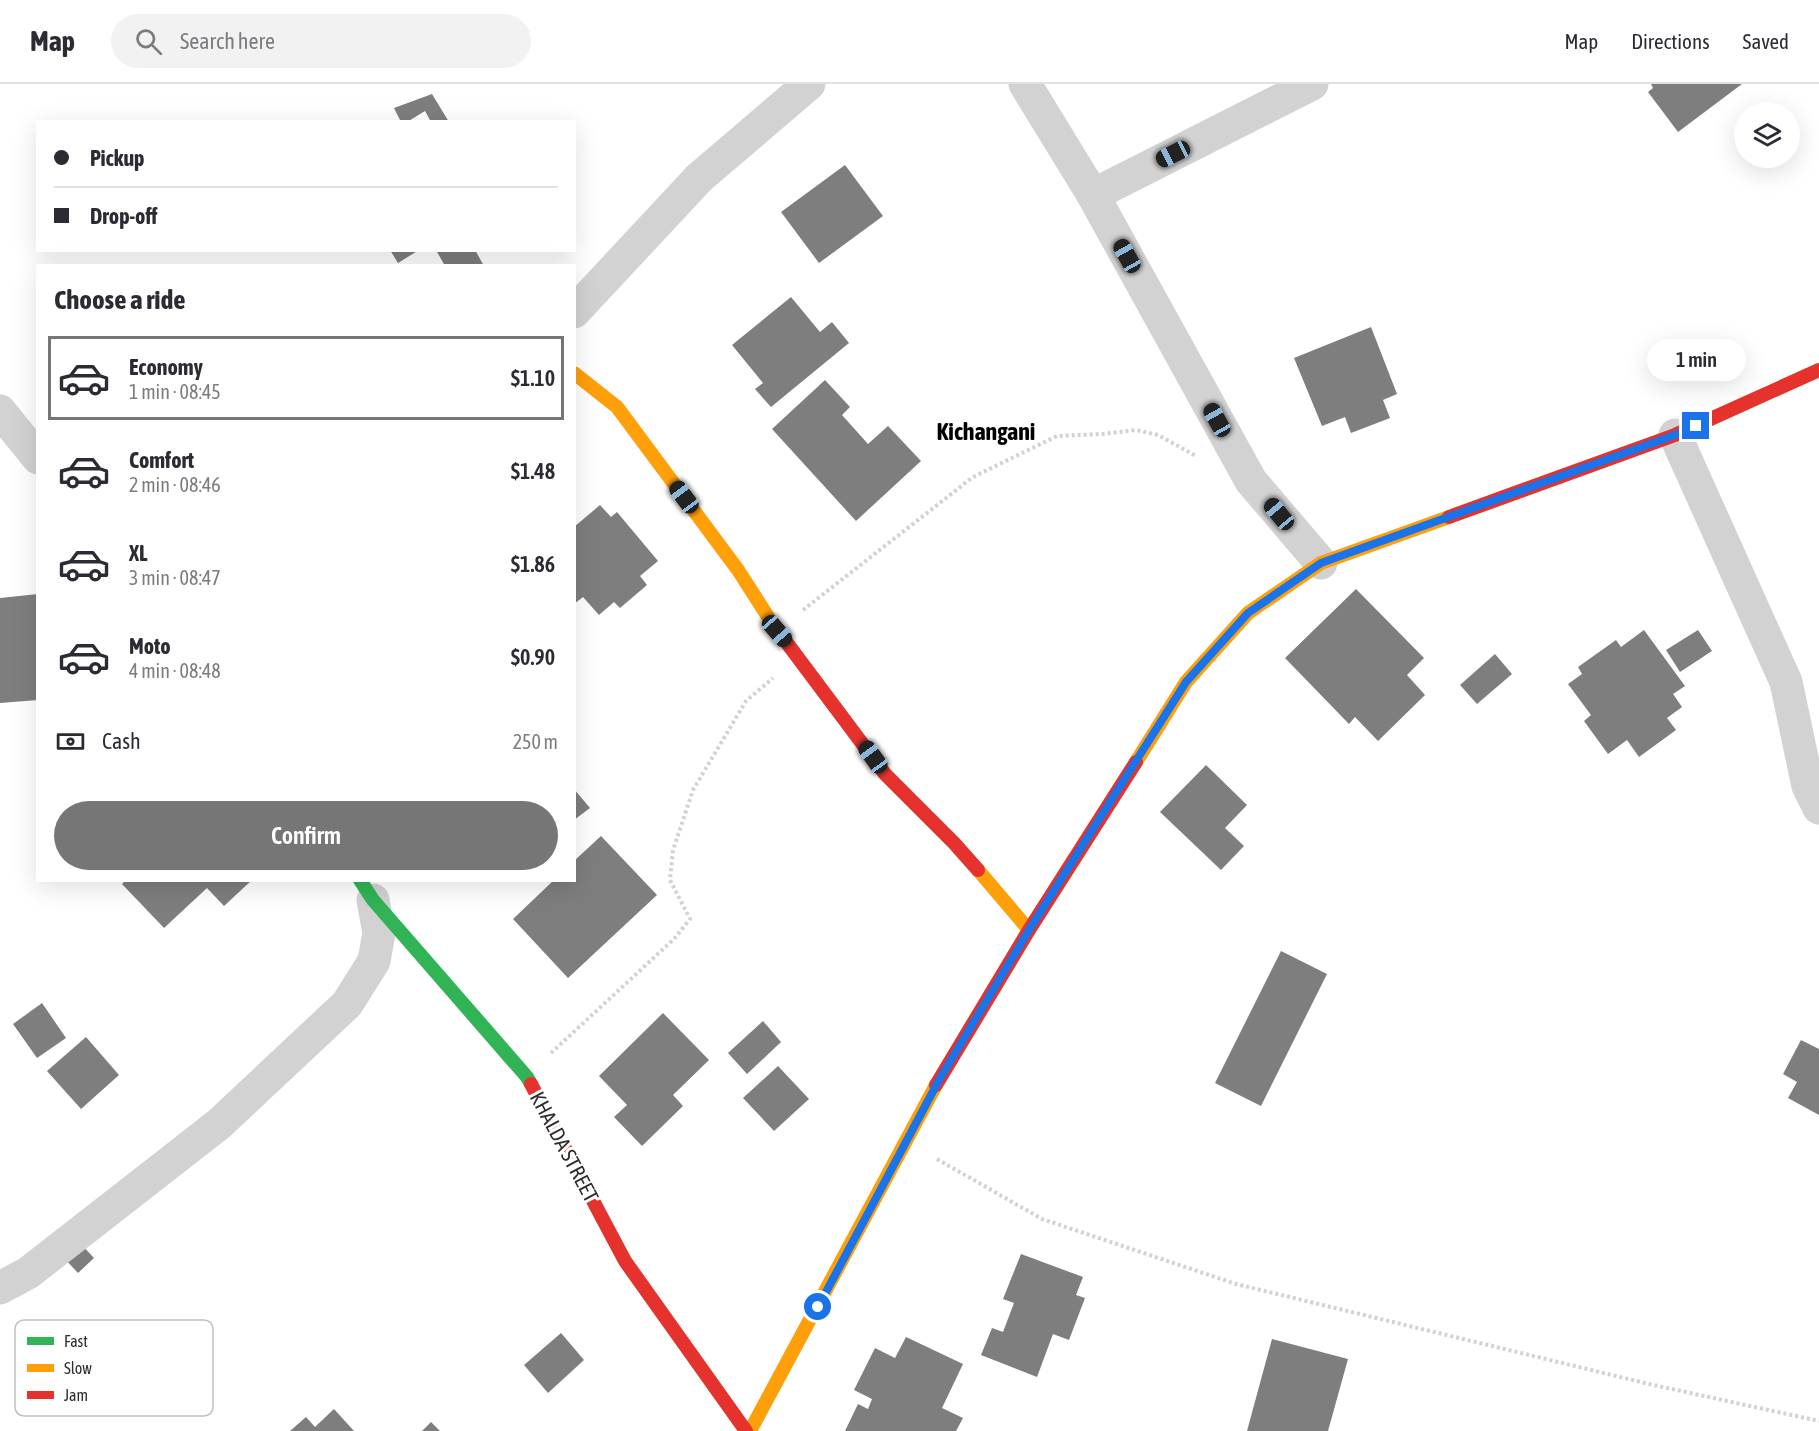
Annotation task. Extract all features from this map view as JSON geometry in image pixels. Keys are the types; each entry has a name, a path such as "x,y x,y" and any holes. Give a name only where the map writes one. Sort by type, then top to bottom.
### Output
{"street":[{"path":"576,310 699,178 809,84"},
{"path":"1025,84 1093,195 1251,481 1321,563"},
{"path":"1093,195 1312,84"},
{"path":"748,1431 939,1080 1029,930 1186,682 1248,613 1321,563 1675,435 1819,370"},
{"path":"576,375 617,406 738,570 777,631 885,774 954,843 1029,930"},
{"path":"0,411 36,456"},
{"path":"1675,435 1786,682 1808,786 1819,808"},
{"path":"0,1288 28,1273 219,1124 347,1004 374,961 379,933 366,890"},
{"name":"KHALDA STREET","path":"366,890 527,1077 625,1261 748,1431"}],"path":[{"path":"777,631 973,477 1057,436 1136,430 1158,435 1204,459"},
{"path":"527,1077 674,939 690,919 670,880 674,850 693,790 746,701 798,656"},
{"path":"907,1142 1042,1219 1236,1284 1649,1384 1819,1421"}],"building":[{"path":"1651,84 1742,84 1678,132 1648,92 1653,88"},
{"path":"432,94 448,120 430,120 425,111 410,120 400,120 394,108"},
{"path":"845,165 883,216 819,263 781,212"},
{"path":"391,252 416,252 398,263"},
{"path":"437,252 476,252 483,264 444,264"},
{"path":"791,297 820,332 832,322 849,343 771,407 755,389 763,383 732,345"},
{"path":"1371,327 1397,394 1383,400 1390,418 1351,433 1345,417 1322,426 1294,358"},
{"path":"825,380 850,407 842,415 868,444 888,426 921,461 856,521 772,429"},
{"path":"600,505 611,517 617,512 658,561 640,576 647,585 620,608 614,602 599,615 583,597 576,602 576,525"},
{"path":"1356,589 1424,658 1407,675 1425,695 1378,741 1355,717 1349,724 1285,658"},
{"path":"36,594 36,700 0,703 0,598"},
{"path":"1644,630 1685,686 1673,694 1682,707 1667,718 1676,730 1639,757 1627,740 1608,754 1584,721 1591,715 1568,684 1582,674 1578,667 1616,640 1621,647"},
{"path":"1698,630 1712,651 1680,672 1666,650"},
{"path":"1495,654 1512,674 1477,704 1460,685"},
{"path":"1206,765 1247,805 1225,828 1244,846 1221,870 1160,812"},
{"path":"576,791 590,808 576,818"},
{"path":"601,836 657,895 568,978 513,919 552,882 576,882 576,859"},
{"path":"124,882 250,882 224,906 207,888 164,928 122,884"},
{"path":"1281,951 1327,974 1261,1106 1215,1083"},
{"path":"42,1003 66,1038 37,1058 13,1024"},
{"path":"663,1013 709,1060 673,1095 683,1106 642,1146 614,1117 627,1105 599,1076"},
{"path":"763,1021 781,1042 747,1074 728,1053"},
{"path":"86,1037 119,1075 81,1109 47,1071"},
{"path":"1801,1040 1819,1049 1819,1115 1788,1098 1797,1082 1783,1074"},
{"path":"778,1066 809,1099 774,1131 743,1098"},
{"path":"81,1244 94,1258 78,1273 65,1259"},
{"path":"1021,1254 1083,1277 1076,1295 1085,1298 1069,1340 1053,1334 1037,1377 981,1355 992,1328 1003,1332 1014,1303 1003,1299"},
{"path":"561,1333 584,1360 548,1393 524,1365"},
{"path":"906,1337 963,1364 942,1408 963,1418 956,1431 845,1431 858,1404 868,1409 872,1399 854,1390 875,1348 895,1358"},
{"path":"1272,1339 1348,1359 1328,1431 1247,1431"},
{"path":"334,1409 354,1431 290,1431 306,1417 315,1427"},
{"path":"431,1422 440,1431 422,1431"}],"traffic: fast":[{"path":"361,882 373,900 531,1084"}],"traffic: slow":[{"path":"576,375 617,407 738,570 772,623"},
{"path":"1136,762 1186,682 1248,613 1321,563 1449,517"},
{"path":"978,870 1029,930"},
{"path":"750,1431 936,1085"}],"traffic: jam":[{"path":"1449,517 1675,435 1819,370"},
{"path":"772,623 885,774 978,870"},
{"path":"936,1085 1029,930 1136,762"},
{"path":"531,1084 625,1261 746,1431"}],"district":[{"name":"Kichangani","path":"986,432"}],"route":[{"path":"818,1307 939,1080 1029,930 1186,682 1248,613 1321,563 1696,426"}]}
